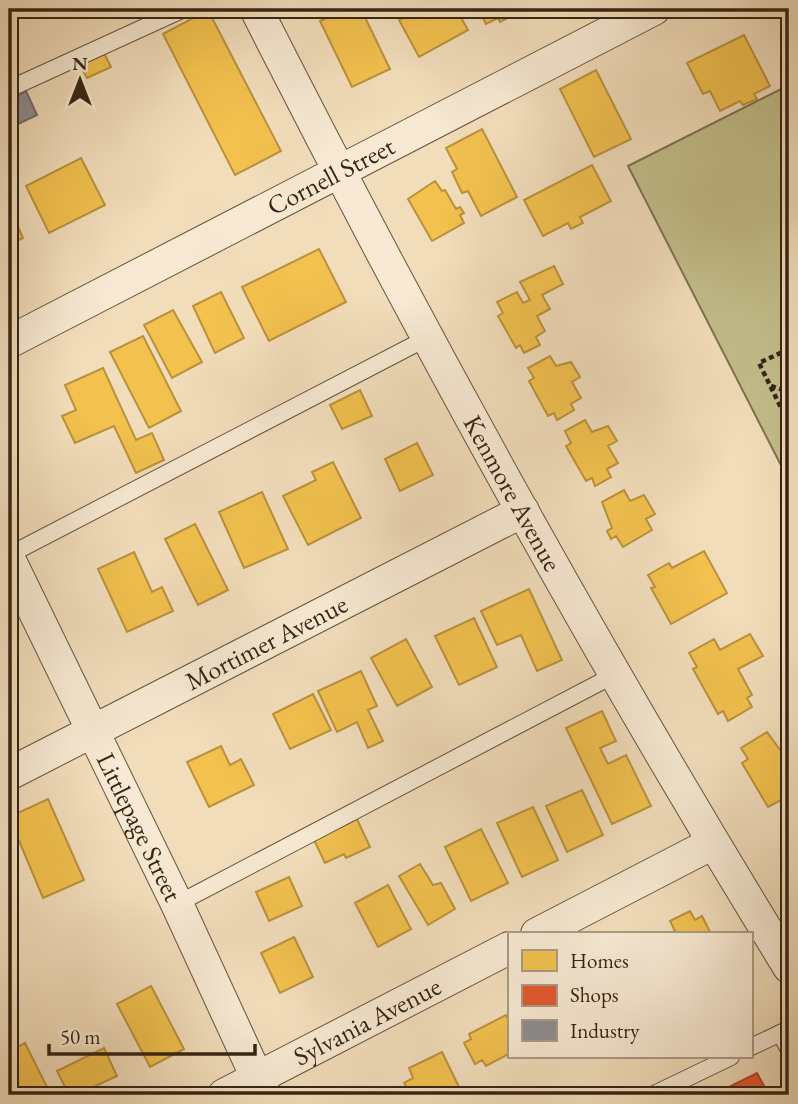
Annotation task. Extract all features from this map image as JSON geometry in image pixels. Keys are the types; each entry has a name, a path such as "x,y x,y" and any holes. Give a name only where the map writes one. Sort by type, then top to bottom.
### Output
{"street":[{"name":"Kenmore Avenue","path":"256,9 338,171 523,511 713,843 789,968"},
{"name":"Cornell Street","path":"9,342 654,9"},
{"name":"Mortimer Avenue","path":"9,774 523,511"},
{"name":"Littlepage Street","path":"9,557 177,904 261,1087"},
{"path":"541,932 713,843"},
{"name":"Sylvania Avenue","path":"224,1095 261,1087 508,949"}],"lane":[{"path":"9,89 184,9"},
{"path":"9,557 429,337"},
{"path":"177,904 616,674"},
{"path":"752,1047 784,1031 789,1050"},
{"path":"652,1095 729,1058"}],"path":[{"path":"789,349 760,363 789,424"},
{"path":"771,386 789,392"}],"shaded area":[{"path":"789,85 789,481 628,166"}],"building: Homes":[{"path":"346,9 361,9 390,69 352,87 320,21"},
{"path":"412,9 444,9 448,17 458,12 468,30 419,57 399,20 414,12"},
{"path":"478,9 516,9 518,13 500,22 498,18 486,24"},
{"path":"208,10 281,151 235,175 163,34"},
{"path":"744,35 770,86 754,94 757,99 743,105 740,101 720,111 710,91 703,94 687,63"},
{"path":"104,53 111,67 87,78 80,65"},
{"path":"596,70 631,139 594,157 560,89"},
{"path":"482,129 517,197 481,216 468,191 462,193 452,172 457,169 446,148"},
{"path":"81,158 105,205 49,233 26,186"},
{"path":"592,165 611,201 580,217 583,223 571,229 568,223 543,236 524,200"},
{"path":"435,181 442,191 445,190 456,209 460,207 464,213 460,215 464,223 432,241 408,199"},
{"path":"11,211 23,238 9,245 9,212"},
{"path":"319,249 346,302 269,341 242,287"},
{"path":"554,266 563,284 542,295 550,309 537,316 545,331 536,337 540,345 524,353 520,345 516,348 498,316 503,313 497,302 517,292 523,303 530,300 520,282"},
{"path":"221,292 244,338 215,353 193,306"},
{"path":"173,310 202,362 172,378 144,325"},
{"path":"143,336 181,411 149,428 110,352"},
{"path":"550,356 556,366 571,362 580,377 572,382 581,398 571,404 574,410 557,420 554,413 548,416 529,381 534,378 528,368"},
{"path":"103,368 136,440 152,433 164,460 136,473 114,426 75,443 62,416 76,410 65,385"},
{"path":"360,390 372,416 342,429 330,405"},
{"path":"585,420 592,432 608,426 617,441 608,446 618,463 607,469 611,477 595,486 592,478 586,481 566,446 571,443 565,431"},
{"path":"417,443 433,475 400,491 385,459"},
{"path":"333,462 361,518 308,545 283,496 316,480 312,472"},
{"path":"624,490 630,501 644,495 655,514 646,519 652,530 623,547 616,536 611,539 607,531 612,528 602,502"},
{"path":"262,492 288,549 244,568 219,512"},
{"path":"195,524 228,590 198,605 165,539"},
{"path":"704,551 727,593 671,624 651,588 655,587 648,575 669,563 672,568"},
{"path":"134,552 152,592 162,587 173,611 127,632 98,569"},
{"path":"529,589 562,660 537,671 521,635 497,645 481,611"},
{"path":"474,618 497,667 459,685 435,636"},
{"path":"750,634 763,656 738,669 752,695 747,698 752,707 728,721 723,711 718,714 693,669 697,667 689,653 714,639 720,650"},
{"path":"406,639 432,687 397,706 371,658"},
{"path":"361,671 377,706 368,710 383,741 368,748 357,722 337,732 318,691"},
{"path":"313,694 331,730 290,749 273,714"},
{"path":"602,711 616,741 600,748 608,764 626,755 651,806 612,824 566,728"},
{"path":"767,732 789,762 789,784 785,786 789,796 768,807 742,763 748,759 741,748"},
{"path":"221,746 230,765 241,759 254,785 209,807 187,762"},
{"path":"582,790 603,835 567,852 546,806"},
{"path":"48,799 84,880 43,898 9,817"},
{"path":"533,807 558,860 522,877 497,823"},
{"path":"357,819 370,847 346,858 344,854 325,863 314,840"},
{"path":"481,829 508,883 471,901 445,847"},
{"path":"420,864 433,885 441,883 455,909 428,925 399,876"},
{"path":"289,877 302,906 269,921 256,892"},
{"path":"388,885 411,929 378,947 355,903"},
{"path":"690,911 695,920 702,916 710,932 673,932 675,931 670,921"},
{"path":"294,937 313,977 280,993 261,953"},
{"path":"151,986 184,1049 150,1067 117,1004"},
{"path":"506,1015 508,1055 486,1066 482,1060 475,1064 464,1043 471,1039 469,1034"},
{"path":"25,1043 51,1095 9,1095 9,1052"},
{"path":"104,1048 117,1076 76,1095 69,1095 57,1071"},
{"path":"442,1052 463,1095 411,1095 404,1083 413,1078 409,1068"},
{"path":"353,1087 357,1095 336,1095"}],"building: Shops":[{"path":"757,1073 769,1095 726,1095 723,1090"}],"building: Industry":[{"path":"26,91 37,115 10,128 9,100"}]}
